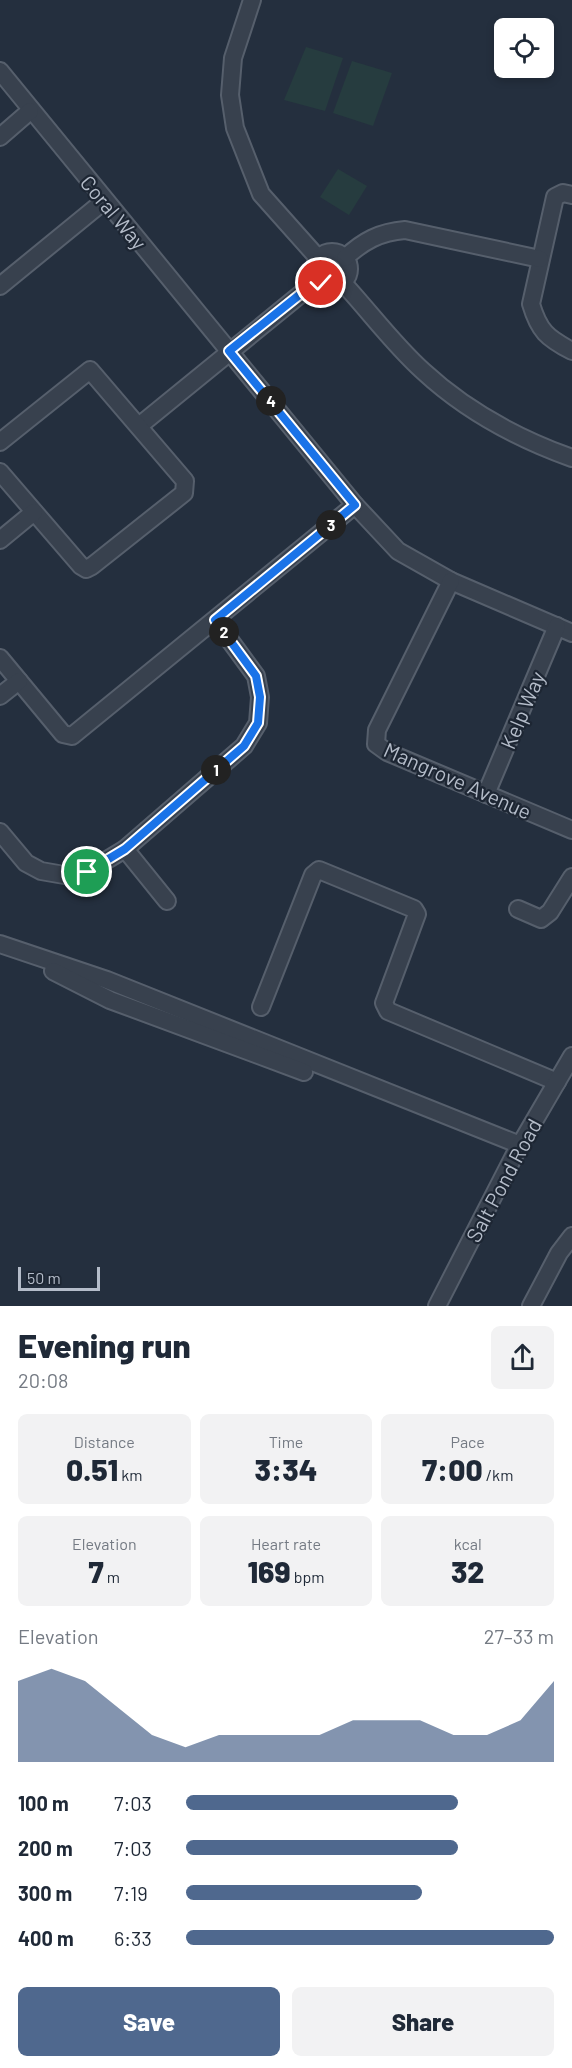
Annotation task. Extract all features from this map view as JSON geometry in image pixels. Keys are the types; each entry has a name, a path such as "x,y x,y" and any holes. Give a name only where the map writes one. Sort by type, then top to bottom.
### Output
{"street":[{"path":"252,0 234,58 230,95 235,128 261,194 318,258"},
{"name":"Coral Way","path":"0,72 355,505 398,550 451,581 565,630"},
{"path":"0,137 30,111"},
{"path":"572,195 563,193 555,197 531,304 536,321 549,339 572,351"},
{"path":"2,281 104,201"},
{"path":"345,258 371,238 405,230 540,259"},
{"path":"332,252 345,258 349,269 342,283 329,286 318,280 314,266 318,258 332,252"},
{"path":"139,426 318,280"},
{"path":"342,283 423,371 484,417 535,445 572,458"},
{"path":"0,442 90,370 185,481 184,493 86,569 0,472"},
{"path":"0,658 63,734 72,736 355,505"},
{"path":"0,540 34,512"},
{"name":"Mangrove Avenue","path":"451,581 377,730 376,744 387,753 572,830"},
{"path":"0,832 26,863 52,874 70,876 87,872 125,849 244,746 258,723 260,697 256,676 215,620"},
{"name":"Kelp Way","path":"486,794 565,630"},
{"path":"0,696 19,681"},
{"path":"125,849 167,901"},
{"path":"261,1006 313,875 320,870 414,909 417,914 384,1002 388,1011 557,1082"},
{"path":"518,909 541,919 550,912 572,877"},
{"path":"2,945 107,980 518,1148"},
{"name":"Salt Pond Road","path":"437,1306 518,1148 572,1056"},
{"path":"531,1306 559,1252 572,1236"}],"green space":[{"path":"306,47 343,58 325,111 284,100"},
{"path":"352,61 392,73 373,126 333,113"},
{"path":"338,169 367,186 349,215 320,197"}],"route":[{"path":"87,872 107,862 125,849 244,746 258,723 260,697 256,676 215,620 355,505 229,351 318,280 321,283"}]}
